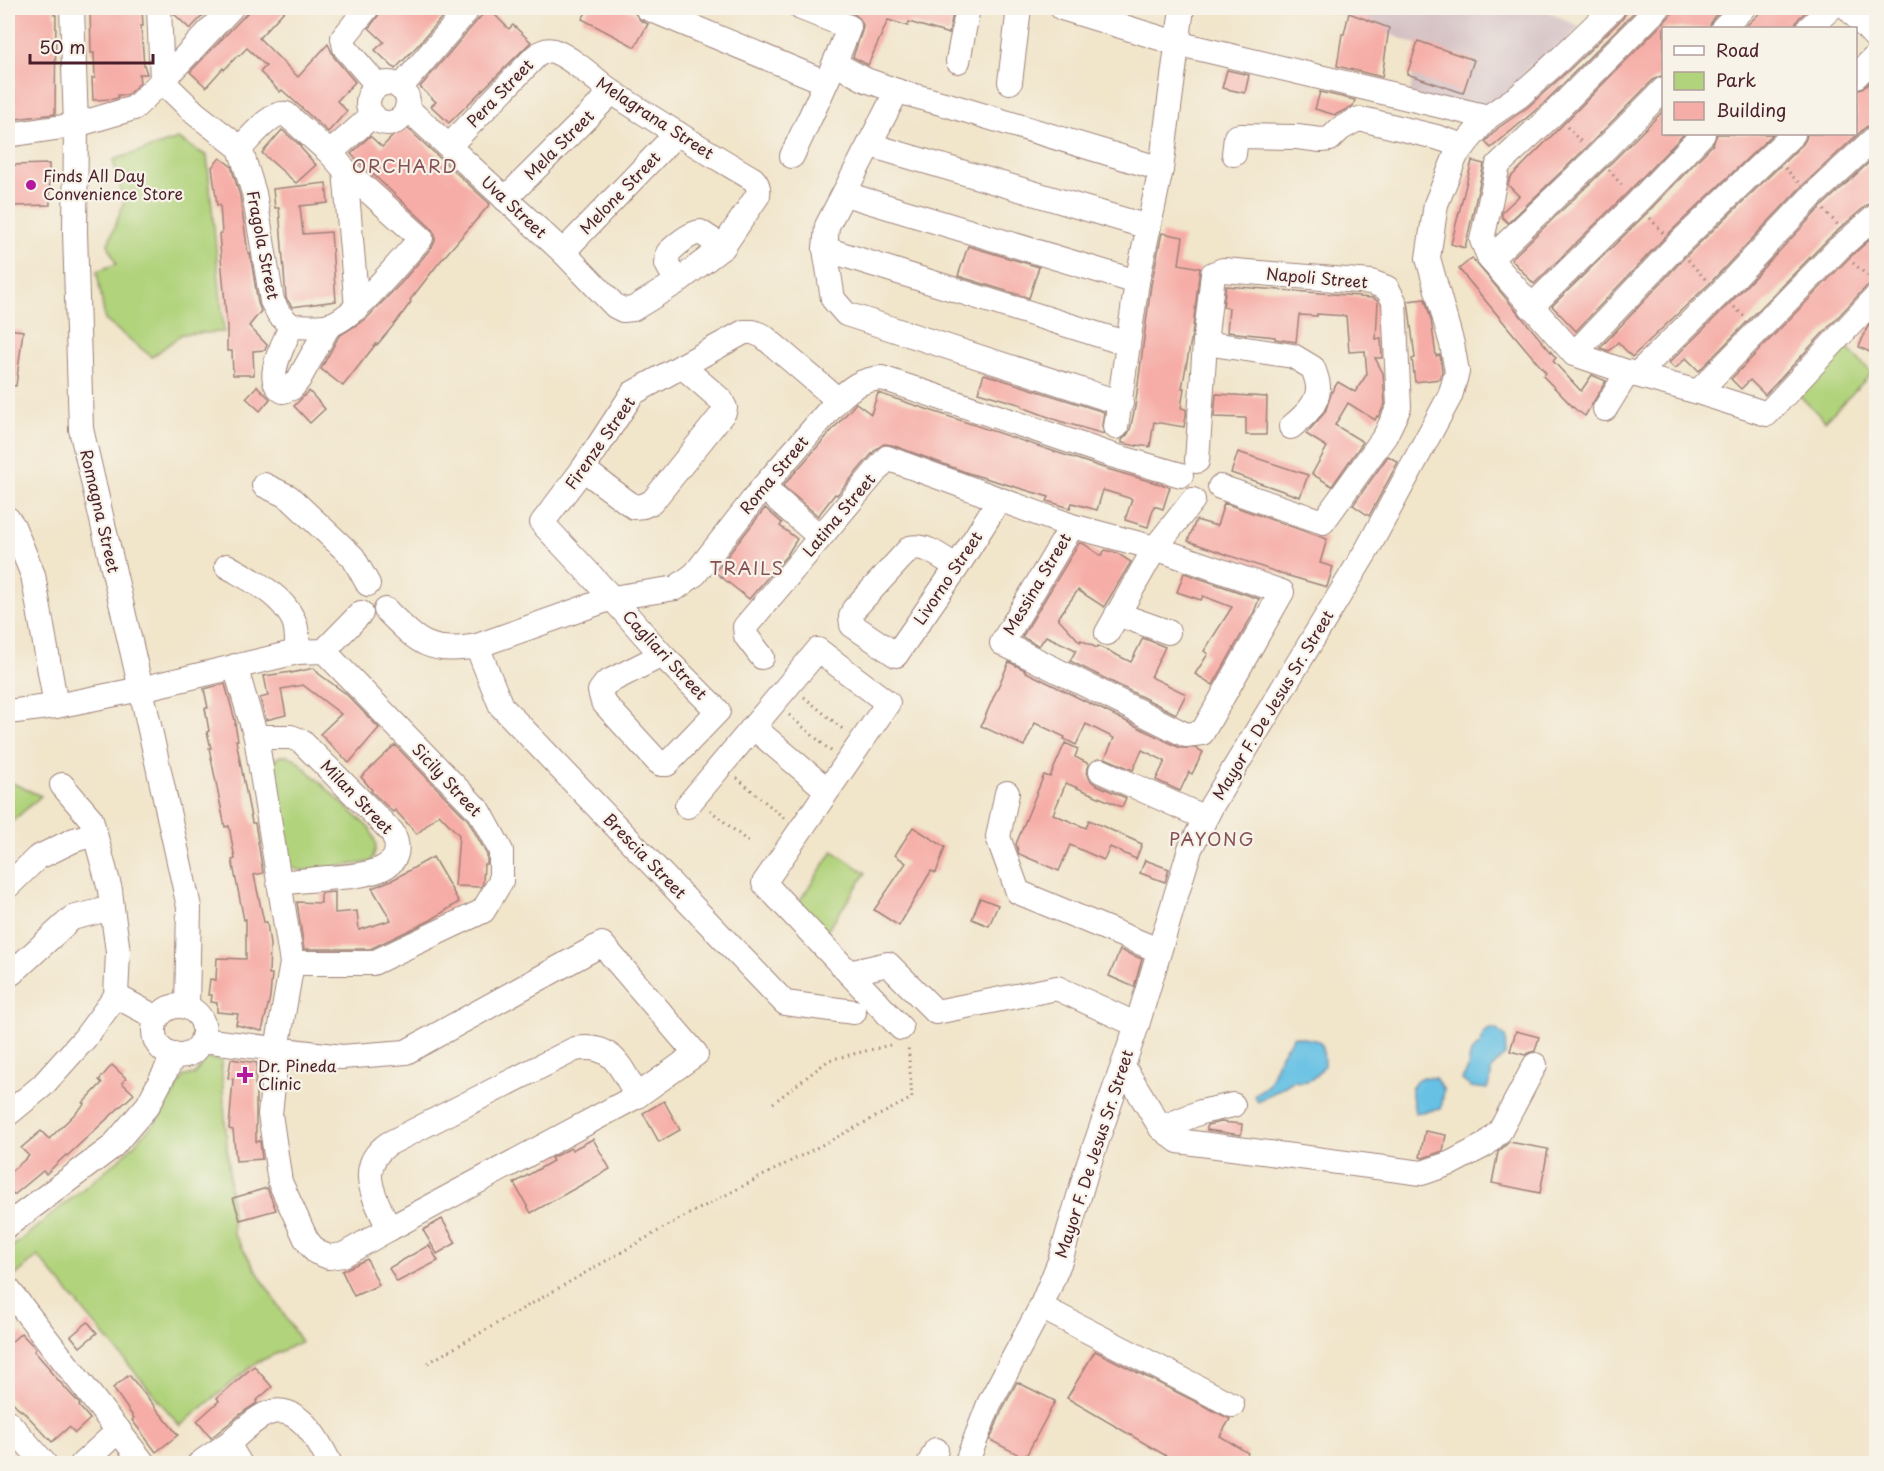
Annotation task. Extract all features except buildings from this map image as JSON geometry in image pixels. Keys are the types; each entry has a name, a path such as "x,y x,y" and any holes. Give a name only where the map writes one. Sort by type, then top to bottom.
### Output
{"street":[{"name":"Romagna Street","path":"72,8 81,429 189,907 187,1007"},
{"path":"159,8 162,81 196,114 240,148 273,117 282,113 290,117 421,238 357,309 343,319 329,325 291,326 273,376 276,387 282,391 291,388 329,325"},
{"path":"8,135 76,125 134,108 231,8"},
{"name":"Uva Street","path":"367,8 343,38 345,48 563,252 619,309"},
{"path":"395,94 400,118 395,122 383,122 369,109 369,96 395,94 465,13 464,8"},
{"path":"647,8 831,73 866,80 1161,169"},
{"path":"792,156 831,73 849,27 801,8"},
{"path":"958,61 968,8"},
{"path":"1010,82 1019,8"},
{"path":"1062,8 1176,43 1488,117"},
{"path":"1116,427 1137,282 1161,169 1182,8"},
{"name":"Mayor F. De Jesus Sr. Street","path":"975,1460 989,1404 1041,1307 1060,1261 1087,1169 1137,1025 1190,849 1205,818 1368,548 1450,396 1457,372 1452,344 1428,258 1436,204 1456,155 1488,117 1519,96 1613,8"},
{"path":"1658,8 1553,114 1498,165 1482,240 1490,259 1574,354 1632,374 1767,414 1876,297"},
{"path":"1724,27 1743,8"},
{"path":"1810,27 1831,8"},
{"path":"1848,8 1876,38"},
{"name":"Melagrana Street","path":"556,51 612,92 756,182 758,186 758,195 723,247 700,232 692,235 668,253 667,264 677,282 633,309 619,309"},
{"name":"Pera Street","path":"449,146 535,57 542,52 556,51"},
{"path":"1857,75 1876,56"},
{"path":"897,91 827,226 825,249 833,299 846,314 1120,403"},
{"path":"1490,259 1662,91"},
{"name":"Mela Street","path":"505,199 612,92"},
{"path":"357,309 338,162 373,115"},
{"path":"1234,154 1236,137 1239,136 1330,139 1340,129 1356,120 1436,137 1464,146"},
{"name":"Melone Street","path":"563,252 677,133"},
{"path":"1531,307 1637,203 1702,135"},
{"path":"1574,354 1675,247 1792,135"},
{"path":"1605,409 1632,374 1719,294 1812,196 1876,137"},
{"path":"870,145 1148,227"},
{"name":"Fragola Street","path":"240,148 254,194 273,301 279,314 291,326"},
{"path":"845,194 1137,282"},
{"path":"1698,392 1838,249 1876,216"},
{"path":"825,249 1128,344"},
{"name":"Napoli Street","path":"1189,468 1213,274 1223,270 1371,282 1388,288 1394,301 1399,407 1385,436 1323,522 1220,488"},
{"name":"Firenze Street","path":"542,524 633,393 744,332 753,332 763,336 838,400"},
{"path":"1205,343 1293,356 1313,368 1319,388 1314,404 1291,427"},
{"path":"582,469 634,507 652,502 725,408 721,400 682,366"},
{"name":"Roma Street","path":"386,610 410,634 424,643 440,649 455,650 477,646 612,598 676,588 695,574 763,487 838,400 852,387 866,380 882,378 1111,455 1189,468"},
{"name":"Latina Street","path":"762,657 746,636 745,627 887,458 999,500"},
{"path":"1204,461 1216,468 1221,480 1220,488 1207,501 1193,500 1181,487 1189,468 1204,461"},
{"path":"264,485 289,497 353,557 368,584"},
{"path":"763,487 820,537"},
{"path":"999,500 1072,526 1155,549"},
{"name":"Livorno Street","path":"957,567 925,548 917,546 910,548 854,609 851,617 852,625 896,655 957,567 999,500"},
{"path":"1168,632 1112,623 1155,549 1193,500"},
{"path":"8,519 33,575 56,706"},
{"name":"Cagliari Street","path":"542,524 662,655 718,711 667,764 657,761 603,702 600,691 606,683 662,655"},
{"name":"Messina Street","path":"1072,526 1002,643 1186,735 1203,733 1282,592 1155,549"},
{"path":"227,566 272,593 285,606 294,620 297,652"},
{"path":"368,584 378,584 387,591 389,601 386,610 376,616 361,613 355,598 359,589 368,584"},
{"path":"8,712 56,706 141,689 297,652 324,651 361,613"},
{"name":"Brescia Street","path":"477,646 501,706 785,1003 854,1012"},
{"path":"691,802 818,650 888,703 764,883 905,1034"},
{"name":"Sicily Street","path":"292,963 373,963 483,911 501,881 501,851 480,812 324,651"},
{"path":"202,1040 277,1049 342,1057 406,1052 602,944 696,1054 637,1096 336,1257 316,1252 306,1239 280,1182 270,1114 277,1049 292,963 255,738 235,666"},
{"path":"753,727 827,790"},
{"name":"Milan Street","path":"255,738 291,737 301,741 392,832 397,841 397,851 393,860 385,867 368,875 280,883"},
{"path":"1101,771 1205,818"},
{"path":"8,1114 49,1078 85,1038 116,996 118,952 110,890 91,819 62,785"},
{"path":"1007,793 998,837 1018,892 1158,950"},
{"path":"8,886 37,858 74,840 95,834"},
{"path":"12,973 72,918 112,908"},
{"path":"849,973 888,964 936,1012 1056,988 1137,1025"},
{"path":"116,996 157,1018"},
{"path":"187,1007 200,1017 203,1024 202,1040 199,1046 188,1054 174,1055 160,1048 156,1041 154,1025 157,1018 167,1008 187,1007"},
{"path":"389,1229 369,1178 372,1162 388,1144 575,1049 585,1047 596,1048 612,1056 637,1096"},
{"path":"8,1225 112,1147 148,1105 174,1055"},
{"path":"1123,1066 1161,1128 1178,1141 1422,1173 1451,1163 1485,1145 1500,1131 1535,1065"},
{"path":"1161,1128 1201,1112 1233,1106"},
{"path":"8,1289 144,1464"},
{"path":"1041,1307 1232,1405"},
{"path":"199,1464 234,1454 260,1417 279,1411 297,1416 317,1438 330,1464"},
{"path":"8,1422 45,1464"},
{"path":"82,1464 119,1430"}],"path":[{"path":"1553,114 1597,157 1719,294 1759,330"},
{"path":"1838,249 1876,284"},
{"path":"789,684 860,743"},
{"path":"774,703 845,763"},
{"path":"722,765 799,831"},
{"path":"691,802 751,844"},
{"path":"428,1363 674,1222 912,1098 905,1034 829,1060 774,1104"}],"shaded area":[{"path":"1322,8 1541,8 1580,27 1541,69 1532,64 1516,84 1480,114 1409,99 1418,45"}],"green space":[{"path":"178,139 207,156 224,332 182,334 152,357 105,320 97,271 116,264 108,244 124,203 113,160"},
{"path":"1845,346 1872,373 1825,421 1797,393"},
{"path":"280,756 294,758 370,829 376,845 371,862 303,871 288,867 269,763"},
{"path":"8,781 41,796 8,825"},
{"path":"833,851 866,873 827,931 794,909"},
{"path":"207,1058 221,1061 233,1233 301,1342 256,1363 180,1426 38,1256 8,1282 11,1248 123,1156 160,1117 184,1076 194,1075"}],"water":[{"path":"1489,1029 1495,1029 1506,1037 1505,1055 1491,1069 1487,1089 1471,1087 1462,1080 1467,1071 1471,1053 1481,1044 1483,1034"},
{"path":"1294,1036 1319,1041 1323,1047 1324,1066 1311,1080 1293,1081 1258,1102 1254,1095 1268,1085 1281,1054"},
{"path":"1435,1078 1444,1090 1441,1109 1415,1113 1411,1089 1418,1079"}],"place":[{"name":"Finds All Day Convenience Store","path":"31,185"},
{"name":"Dr. Pineda Clinic","path":"245,1075"}],"district":[{"name":"ORCHARD","path":"405,167"},
{"name":"TRAILS","path":"747,569"},
{"name":"PAYONG","path":"1212,840"}]}
